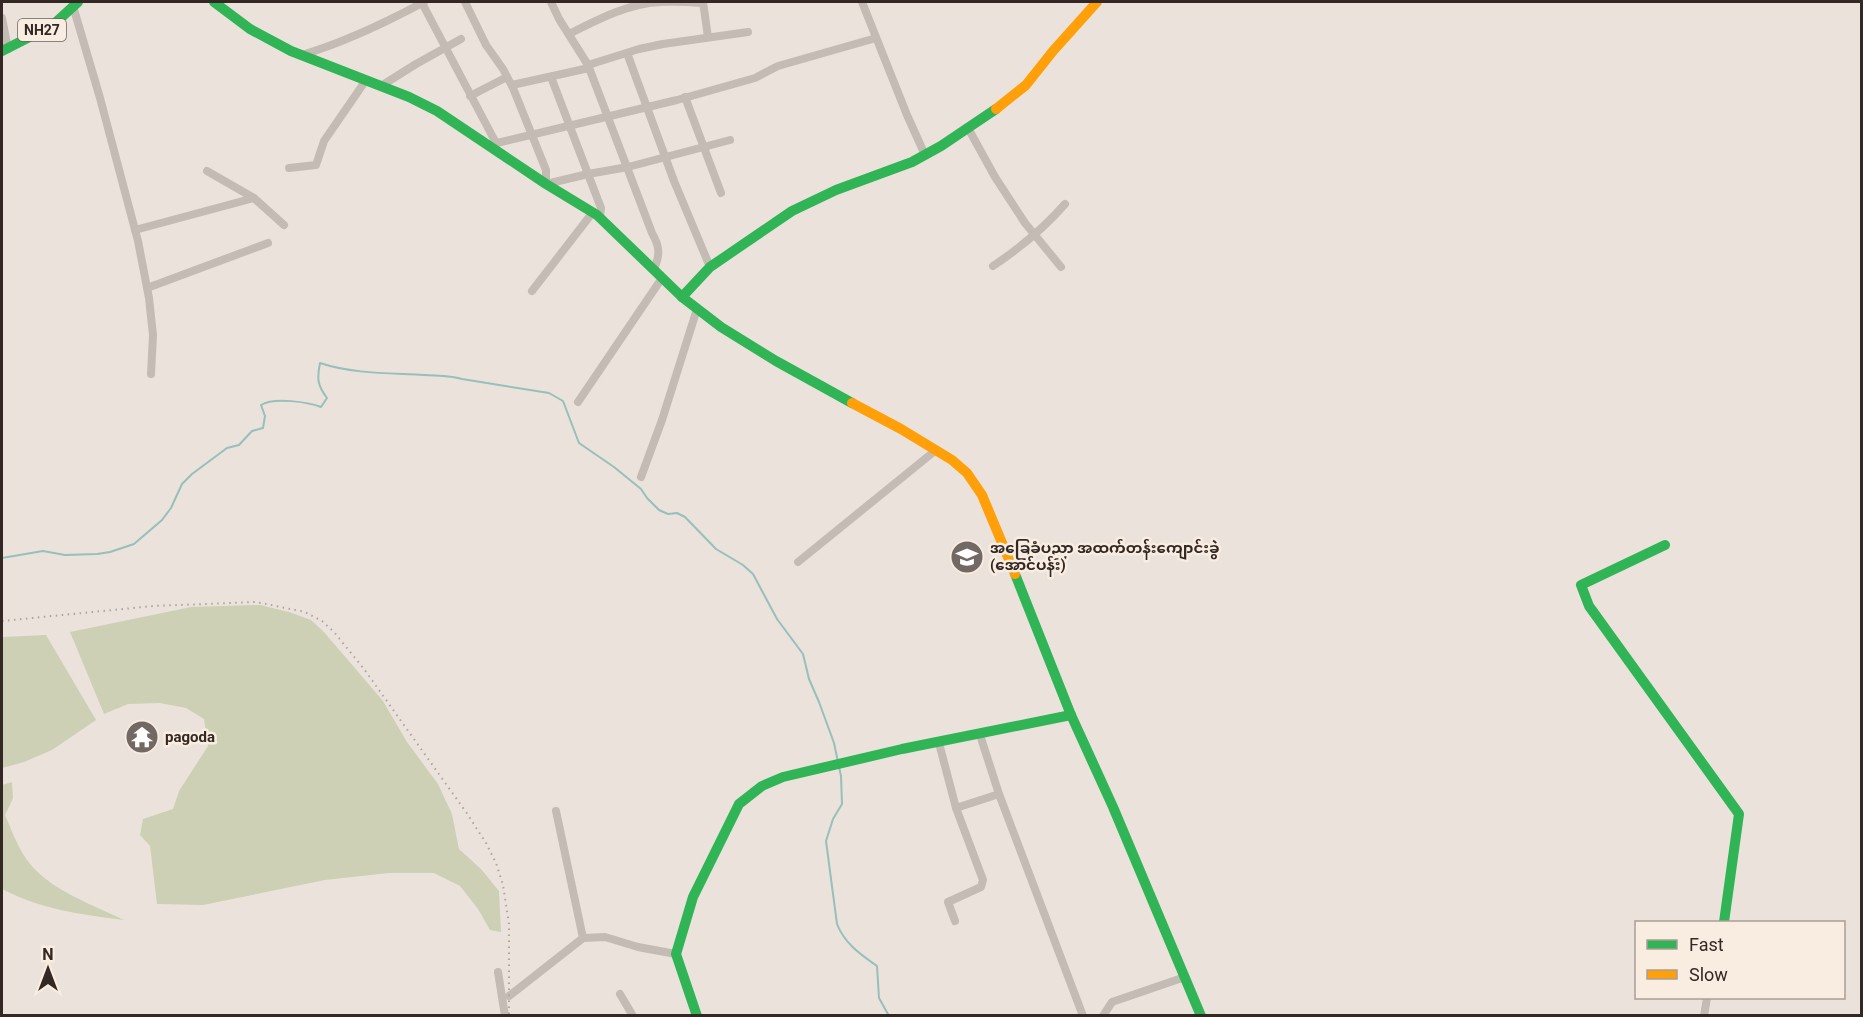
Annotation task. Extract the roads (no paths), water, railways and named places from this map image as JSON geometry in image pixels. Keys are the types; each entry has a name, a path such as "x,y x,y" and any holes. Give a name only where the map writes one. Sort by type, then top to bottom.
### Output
{"main road":[{"path":"214,2 250,28 302,55 409,97 492,144 546,184 596,215 681,297 721,327 776,361 901,429 952,460 967,472 982,495 1002,540 1071,715 1113,807 1201,1016"},
{"path":"681,297 710,267 792,211 836,190 912,162 1005,103 1026,85 1097,2"},
{"name":"NH27","path":"5,50 53,25 75,4"},
{"path":"1665,545 1581,585 1589,606 1739,814 1724,921"},
{"path":"697,1016 676,954 693,897 739,804 762,786 783,777 1071,715"}],"street":[{"path":"302,55 345,41 424,2 492,144 609,118 685,98 755,78 778,66 876,38"},
{"path":"465,2 486,45 512,85 546,170 546,184 666,158 730,140"},
{"path":"551,2 588,66 652,233 658,243 659,253 654,269"},
{"path":"569,34 636,6 660,2 703,2 708,37"},
{"path":"862,2 925,155"},
{"path":"75,4 135,230 147,288 153,335 151,374"},
{"path":"2,18 5,50"},
{"path":"512,85 551,77 663,44 748,32"},
{"path":"381,86 461,39"},
{"path":"627,53 692,228 710,267"},
{"path":"470,96 507,76"},
{"path":"532,291 601,208 551,77"},
{"path":"289,168 316,165 324,141 366,80"},
{"path":"685,98 721,193"},
{"path":"968,128 995,177 1035,235 1061,267"},
{"path":"207,171 255,198 284,225"},
{"path":"135,230 255,198"},
{"path":"993,266 1035,235 1065,204"},
{"path":"147,288 268,243"},
{"path":"578,402 662,278"},
{"path":"641,477 662,420 697,309"},
{"path":"798,562 936,450"},
{"path":"980,735 999,794 1083,1016"},
{"path":"939,742 956,808 983,880 981,887 948,902 955,921"},
{"path":"956,808 999,794"},
{"path":"556,811 583,938"},
{"path":"509,996 583,938 605,937 638,947 676,954"},
{"path":"498,972 505,1016"},
{"path":"1103,1015 1112,1002 1185,977"},
{"path":"620,994 633,1016"},
{"path":"1704,1016 1707,999"}],"waterway":[{"path":"2,558 43,551 65,555 97,554 134,544 162,520 171,508 182,484 192,474 227,448 239,445 252,431 263,428 265,416 261,405 282,401 308,403 321,407 327,398 319,381 320,363 358,371 453,377 549,393 563,401 579,443 641,489 659,510 685,517 716,549 743,565 753,574 777,619 803,654 809,679 834,743 838,762"},
{"path":"839,767 842,804 833,819 826,841 837,924 849,943 877,966 879,998 889,1016"}],"railway":[{"path":"2,621 153,606 256,602 305,612 322,621 364,669 466,812 496,863 503,885 509,924 509,1016"}],"place":[{"name":"အခြေခံပညာ အထက်တန်းကျောင်းခွဲ (အောင်ပန်း)","path":"967,557"},
{"name":"pagoda","path":"142,737"}]}
